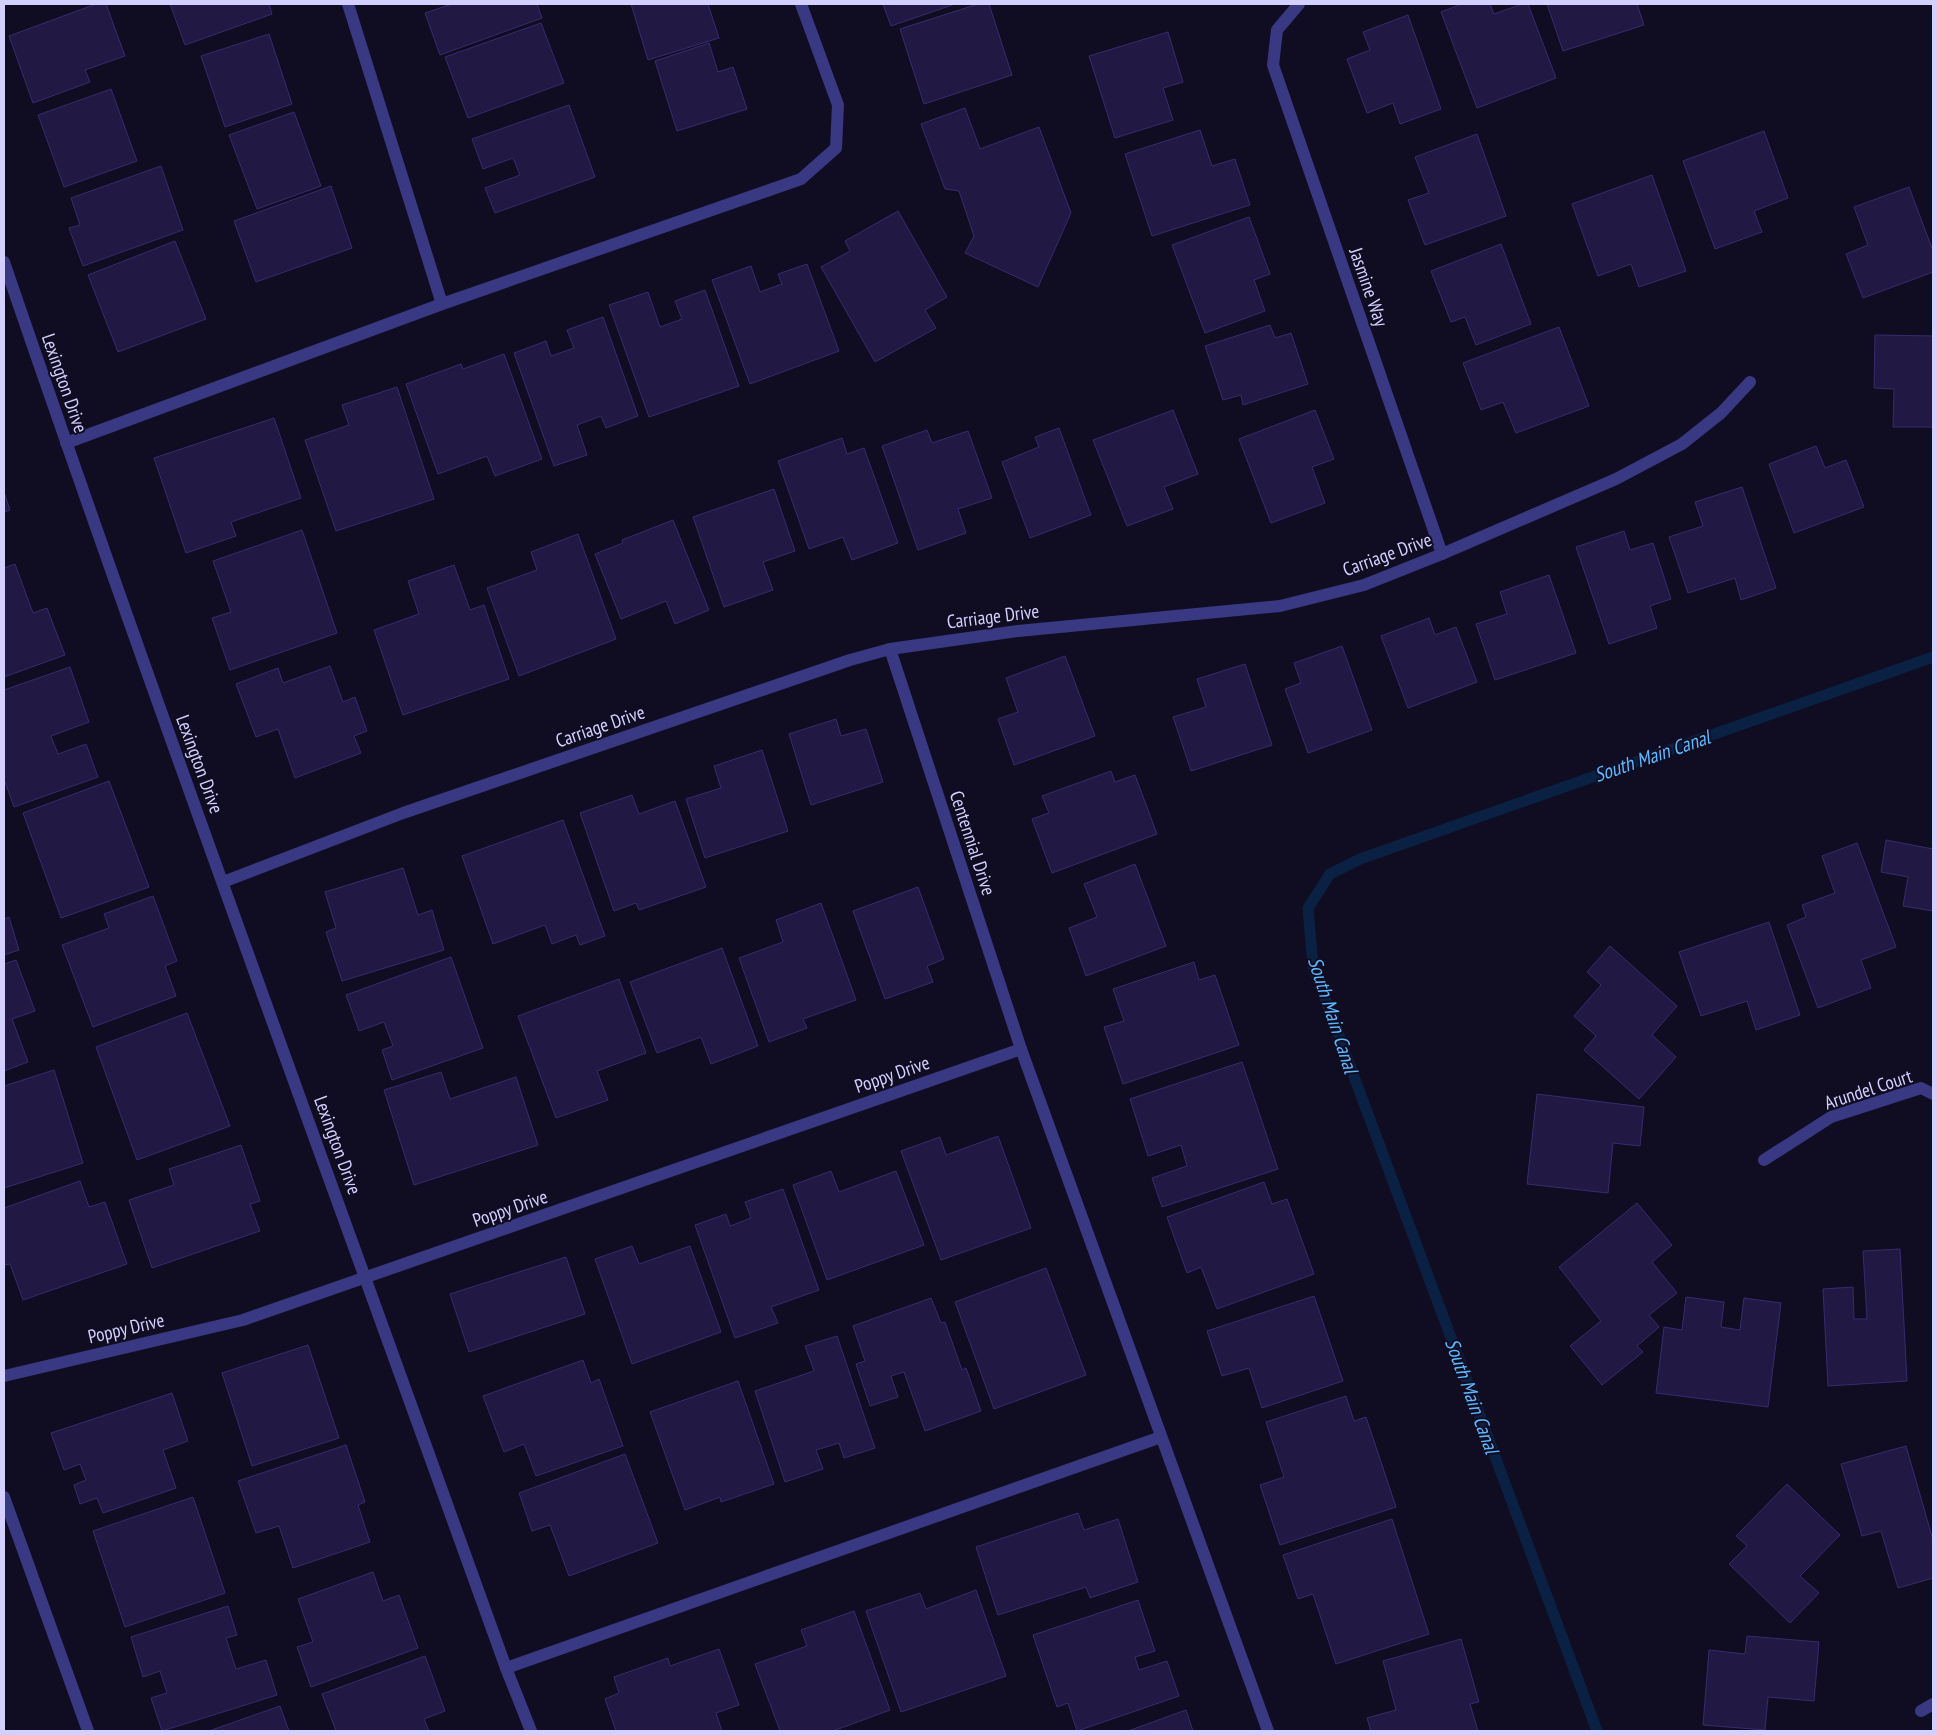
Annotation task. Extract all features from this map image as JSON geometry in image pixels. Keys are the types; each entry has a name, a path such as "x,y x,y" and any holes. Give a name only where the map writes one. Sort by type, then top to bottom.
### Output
{"street":[{"path":"348,4 442,304"},
{"path":"66,443 442,304 801,179 836,148 838,105 801,4"},
{"name":"Jasmine Way","path":"1298,4 1277,30 1273,65 1442,554"},
{"name":"Lexington Drive","path":"4,262 66,443 222,882 506,1668 531,1731"},
{"name":"Carriage Drive","path":"222,882 422,807 850,660 890,649 1018,631 1280,606 1364,585 1442,554 1616,479 1682,444 1722,413 1750,382"},
{"name":"Centennial Drive","path":"890,649 1021,1050 1268,1731"},
{"name":"Poppy Drive","path":"4,1376 243,1320 1021,1050"},
{"name":"Arundel Court","path":"1764,1160 1831,1117 1921,1088 1933,1094"},
{"path":"506,1668 1161,1437"},
{"path":"4,1497 88,1731"},
{"path":"1921,1711 1933,1704"}],"building":[{"path":"96,4 106,4 125,56 85,70 90,82 33,103 9,36"},
{"path":"170,4 269,4 272,14 185,45"},
{"path":"452,4 537,4 542,18 440,55 425,13"},
{"path":"631,4 708,4 719,38 648,60"},
{"path":"883,4 955,4 891,26"},
{"path":"978,4 989,4 1012,75 924,104 900,29"},
{"path":"1462,4 1490,4 1494,14 1522,4 1528,4 1556,78 1477,108 1441,12"},
{"path":"1547,4 1637,4 1644,25 1563,51"},
{"path":"1408,15 1441,109 1400,124 1393,103 1367,113 1347,59 1370,50 1363,32"},
{"path":"541,23 564,83 468,118 445,57"},
{"path":"1168,32 1183,82 1163,88 1173,120 1115,138 1089,56"},
{"path":"269,34 292,104 225,127 201,56"},
{"path":"709,43 718,72 733,67 747,109 677,131 655,61"},
{"path":"111,89 137,161 64,187 38,115"},
{"path":"569,105 595,177 495,213 485,188 520,175 513,158 483,169 472,139"},
{"path":"965,108 980,149 1039,127 1071,213 1038,287 965,253 974,236 959,191 945,189 921,124"},
{"path":"294,112 321,186 257,209 229,135"},
{"path":"1200,130 1212,166 1235,159 1250,205 1152,236 1125,154"},
{"path":"1764,131 1788,198 1754,211 1762,232 1715,249 1683,161"},
{"path":"1477,134 1506,216 1425,245 1408,200 1429,193 1415,157"},
{"path":"161,166 183,230 83,266 69,228 80,225 71,198"},
{"path":"1652,175 1686,271 1639,287 1631,264 1598,276 1572,204"},
{"path":"331,186 352,248 256,282 234,221"},
{"path":"1909,187 1933,251 1933,272 1863,298 1846,254 1868,245 1854,207"},
{"path":"898,211 947,297 925,310 936,328 875,362 821,267 850,251 845,241"},
{"path":"1249,217 1270,274 1254,280 1265,311 1205,333 1172,245"},
{"path":"175,241 206,319 118,352 88,275"},
{"path":"1501,244 1531,324 1476,345 1465,317 1451,322 1431,271"},
{"path":"807,264 839,351 750,384 712,280 751,266 760,292 782,284 778,274"},
{"path":"705,290 739,386 649,417 609,305 648,292 660,327 682,319 675,301"},
{"path":"603,317 638,416 606,428 601,416 577,425 587,455 554,466 514,353 546,341 551,356 574,348 567,330"},
{"path":"1270,325 1275,338 1291,333 1308,384 1243,405 1241,395 1223,400 1205,346"},
{"path":"1559,327 1589,406 1516,433 1503,402 1481,410 1463,363"},
{"path":"1875,335 1933,336 1933,427 1893,427 1894,389 1874,388"},
{"path":"504,354 542,459 495,476 487,456 438,474 406,384 461,364 463,369"},
{"path":"397,387 434,499 336,531 305,440 349,425 342,405"},
{"path":"1173,410 1198,474 1164,487 1173,509 1127,526 1093,440"},
{"path":"1315,410 1334,459 1312,467 1325,503 1271,523 1239,439"},
{"path":"274,418 301,498 231,522 236,536 186,553 154,458"},
{"path":"1059,428 1091,515 1030,538 1002,462 1039,447 1035,437"},
{"path":"927,430 932,443 968,431 992,498 958,509 966,533 918,550 882,446"},
{"path":"842,438 847,454 864,448 898,543 852,560 843,537 809,549 778,461"},
{"path":"1816,446 1825,468 1846,460 1864,507 1794,533 1769,464"},
{"path":"1742,487 1776,588 1741,600 1735,578 1688,593 1669,537 1703,526 1695,502"},
{"path":"774,489 795,551 763,562 773,590 724,607 693,517"},
{"path":"4,492 10,510 4,512"},
{"path":"673,520 709,610 675,624 666,601 621,619 595,554 623,543 622,540"},
{"path":"302,530 337,633 230,670 212,618 231,612 213,561"},
{"path":"1624,531 1630,550 1653,543 1671,599 1650,606 1657,628 1609,644 1576,547"},
{"path":"578,534 616,639 519,676 487,588 537,570 531,552"},
{"path":"15,564 33,613 47,608 65,655 4,677 4,568"},
{"path":"454,565 470,610 484,605 509,679 403,715 374,630 419,614 408,581"},
{"path":"1549,575 1576,653 1495,680 1476,624 1507,614 1500,592"},
{"path":"1429,618 1435,635 1456,627 1477,682 1408,708 1381,636"},
{"path":"1342,646 1372,730 1308,753 1285,689 1301,683 1294,663"},
{"path":"1065,656 1095,736 1014,765 998,719 1018,712 1006,678"},
{"path":"1245,664 1272,745 1191,771 1173,717 1206,707 1197,679"},
{"path":"330,666 343,702 355,697 367,731 354,736 361,753 295,778 278,729 256,737 236,684 278,668 283,683"},
{"path":"70,667 89,722 51,736 58,754 86,744 98,777 14,807 4,779 4,690"},
{"path":"836,719 841,736 866,729 883,782 811,805 789,734"},
{"path":"762,750 788,831 705,858 686,799 721,788 714,766"},
{"path":"1111,771 1115,782 1135,775 1157,834 1052,873 1032,819 1049,813 1042,796"},
{"path":"109,781 149,887 61,918 23,813"},
{"path":"632,795 639,814 675,801 706,887 639,910 636,903 614,911 580,813"},
{"path":"563,820 605,936 580,945 576,935 552,944 545,925 493,944 462,856"},
{"path":"1886,840 1933,849 1933,911 1903,906 1908,877 1881,872"},
{"path":"1857,843 1896,947 1861,960 1871,988 1818,1008 1787,925 1806,917 1802,905 1835,893 1822,856"},
{"path":"1135,864 1166,946 1086,976 1069,928 1097,917 1084,884"},
{"path":"403,868 418,915 432,910 444,950 342,981 326,932 336,928 325,892"},
{"path":"918,887 944,959 927,966 933,982 885,999 853,911"},
{"path":"153,896 177,961 165,966 176,996 93,1027 62,945 109,928 104,914"},
{"path":"821,903 856,1000 803,1019 807,1028 769,1042 739,958 783,942 776,920"},
{"path":"9,917 19,950 4,955 4,919"},
{"path":"1769,922 1800,1015 1756,1030 1747,1001 1701,1016 1679,952"},
{"path":"1610,946 1677,1006 1652,1035 1676,1057 1639,1099 1584,1050 1596,1036 1574,1016 1601,985 1587,972"},
{"path":"722,948 758,1046 711,1064 701,1037 657,1053 630,982"},
{"path":"451,957 483,1048 392,1080 382,1050 393,1046 384,1022 359,1031 346,995"},
{"path":"16,960 35,1011 12,1019 28,1062 4,1071 4,964"},
{"path":"1194,962 1199,980 1215,975 1239,1045 1123,1084 1104,1027 1124,1021 1113,989"},
{"path":"619,979 646,1053 597,1071 608,1100 556,1118 518,1016"},
{"path":"187,1013 230,1126 137,1160 96,1047"},
{"path":"1242,1062 1278,1169 1162,1207 1152,1178 1187,1166 1181,1145 1148,1156 1130,1099"},
{"path":"54,1070 83,1163 4,1188 4,1086"},
{"path":"441,1072 450,1099 516,1077 538,1145 414,1185 384,1090"},
{"path":"1537,1094 1644,1107 1640,1146 1613,1143 1608,1193 1527,1184"},
{"path":"998,1136 1031,1228 941,1260 901,1151 940,1137 946,1155"},
{"path":"241,1145 260,1201 250,1204 260,1231 152,1268 129,1200 174,1185 169,1169"},
{"path":"831,1171 839,1192 896,1171 924,1245 827,1280 793,1185"},
{"path":"80,1181 89,1207 105,1202 127,1264 23,1300 10,1264 4,1265 4,1208"},
{"path":"1264,1182 1272,1204 1287,1199 1314,1274 1217,1309 1201,1267 1187,1273 1167,1217"},
{"path":"783,1189 819,1290 771,1307 778,1323 735,1338 695,1225 726,1214 730,1226 751,1218 745,1202"},
{"path":"1637,1203 1672,1245 1652,1262 1677,1293 1649,1315 1659,1327 1637,1346 1643,1352 1602,1385 1570,1346 1601,1321 1559,1267"},
{"path":"632,1246 639,1264 690,1246 721,1332 632,1364 595,1259"},
{"path":"1900,1249 1907,1381 1828,1386 1823,1289 1853,1287 1854,1319 1867,1319 1863,1251"},
{"path":"566,1257 585,1314 469,1352 450,1294"},
{"path":"1046,1268 1086,1375 994,1409 955,1302"},
{"path":"1314,1296 1343,1381 1262,1408 1249,1368 1222,1376 1207,1331"},
{"path":"1686,1297 1724,1302 1721,1327 1740,1330 1744,1298 1781,1303 1768,1407 1656,1393 1664,1327 1682,1330"},
{"path":"931,1298 941,1323 945,1322 962,1370 966,1368 981,1411 925,1431 904,1372 891,1376 898,1397 870,1406 856,1364 865,1361 853,1326"},
{"path":"837,1336 875,1448 844,1458 839,1443 816,1450 823,1469 785,1482 755,1391 814,1371 805,1346"},
{"path":"308,1345 339,1438 252,1466 222,1373"},
{"path":"583,1360 591,1383 599,1379 623,1446 536,1476 524,1444 504,1452 483,1396"},
{"path":"738,1381 774,1484 721,1502 720,1497 685,1510 650,1412"},
{"path":"172,1393 188,1441 163,1450 176,1488 103,1513 97,1498 80,1504 74,1485 86,1480 80,1464 64,1470 51,1433"},
{"path":"1346,1396 1354,1421 1366,1417 1396,1507 1280,1545 1260,1485 1284,1477 1266,1422"},
{"path":"346,1445 365,1502 358,1505 370,1542 293,1568 279,1526 256,1533 238,1481"},
{"path":"1906,1446 1933,1540 1933,1578 1898,1588 1881,1531 1862,1536 1841,1464"},
{"path":"625,1454 658,1543 569,1576 550,1525 532,1531 519,1493"},
{"path":"1787,1484 1840,1535 1800,1576 1819,1593 1790,1623 1729,1564 1747,1546 1736,1536"},
{"path":"193,1497 225,1593 125,1627 93,1531"},
{"path":"1078,1513 1084,1530 1118,1519 1138,1582 1090,1598 1086,1587 998,1615 976,1547"},
{"path":"1392,1519 1429,1634 1336,1664 1313,1594 1298,1599 1283,1555"},
{"path":"373,1572 383,1601 399,1595 418,1648 311,1687 297,1647 313,1642 298,1599"},
{"path":"976,1590 1006,1676 901,1712 866,1611 920,1593 926,1609"},
{"path":"1138,1600 1155,1651 1135,1657 1139,1670 1167,1661 1179,1696 1077,1731 1068,1703 1057,1707 1033,1635"},
{"path":"228,1606 237,1635 226,1638 236,1669 266,1660 277,1695 162,1731 151,1698 167,1693 160,1671 143,1677 131,1637"},
{"path":"854,1611 890,1710 833,1731 780,1731 755,1664 807,1646 801,1630"},
{"path":"1747,1636 1819,1642 1814,1701 1768,1697 1765,1730 1703,1725 1709,1650 1745,1654"},
{"path":"1461,1639 1479,1702 1470,1704 1478,1731 1371,1731 1367,1718 1396,1710 1383,1661"},
{"path":"719,1649 739,1705 716,1713 722,1731 616,1731 605,1699 619,1693 614,1677 668,1658 670,1666"},
{"path":"425,1656 445,1711 424,1719 429,1731 336,1731 322,1694"},
{"path":"280,1706 289,1731 209,1731"},
{"path":"1186,1710 1193,1731 1128,1731"}],"waterway":[{"name":"South Main Canal","path":"1597,1731 1313,966 1308,908 1330,874 1360,859 1933,657"}]}
